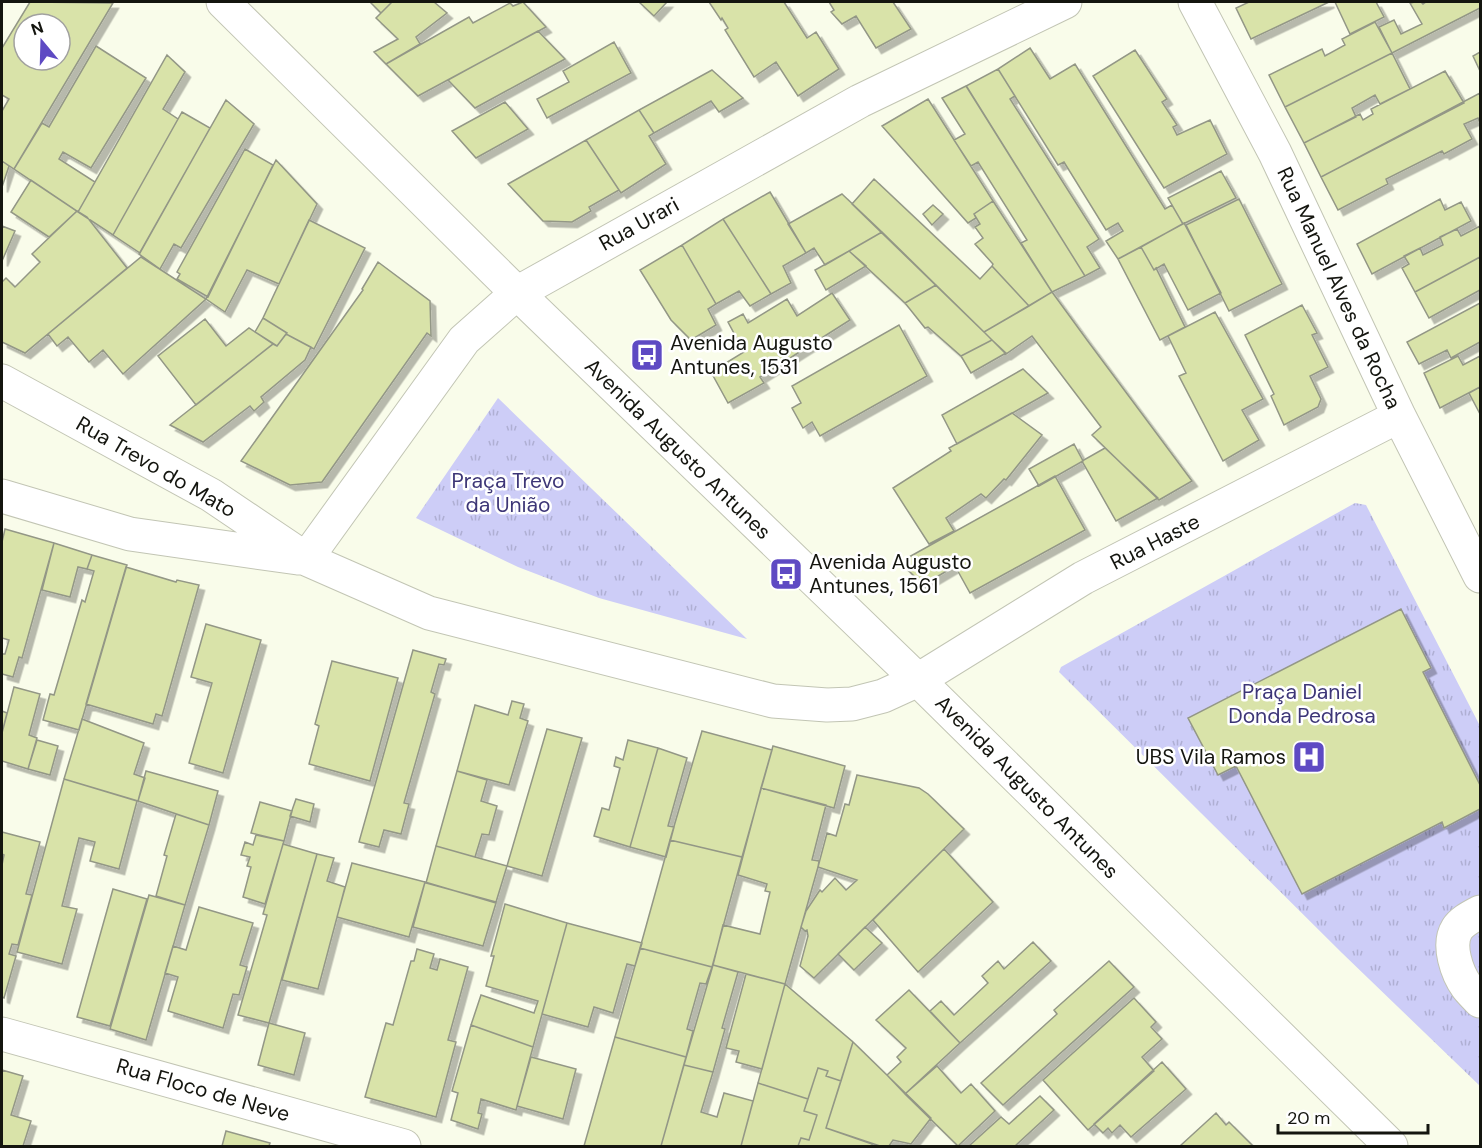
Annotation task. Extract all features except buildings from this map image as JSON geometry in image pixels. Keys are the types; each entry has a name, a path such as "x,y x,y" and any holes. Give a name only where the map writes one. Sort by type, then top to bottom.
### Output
{"street":[{"name":"Avenida Augusto Antunes","path":"223,2 517,293 918,680 1391,1146"},
{"name":"Rua Urari","path":"306,559 464,340 517,293 860,101 1065,2"},
{"name":"Rua Manuel Alves da Rocha","path":"1195,2 1275,153 1399,416 1480,576"},
{"name":"Rua Trevo do Mato","path":"2,381 211,495 306,559"},
{"name":"Rua Haste","path":"918,680 1083,578 1399,416"},
{"path":"2,496 130,534 306,559 429,613 773,701 827,705 852,704 883,696 918,680"},
{"path":"1480,912 1457,928 1453,946 1457,967 1467,987 1480,1001"},
{"name":"Rua Floco de Neve","path":"2,1034 404,1146"}],"green space":[{"name":"Praça Trevo da União","path":"498,398 747,639 599,598 518,567 416,518"},
{"name":"Praça Daniel Donda Pedrosa","path":"1355,503 1366,505 1480,726 1480,1086 1342,953 1059,672 1061,667"}],"place":[{"name":"Avenida Augusto Antunes, 1531","path":"647,355"},
{"name":"Avenida Augusto Antunes, 1561","path":"786,574"},
{"name":"UBS Vila Ramos","path":"1309,757"}]}
